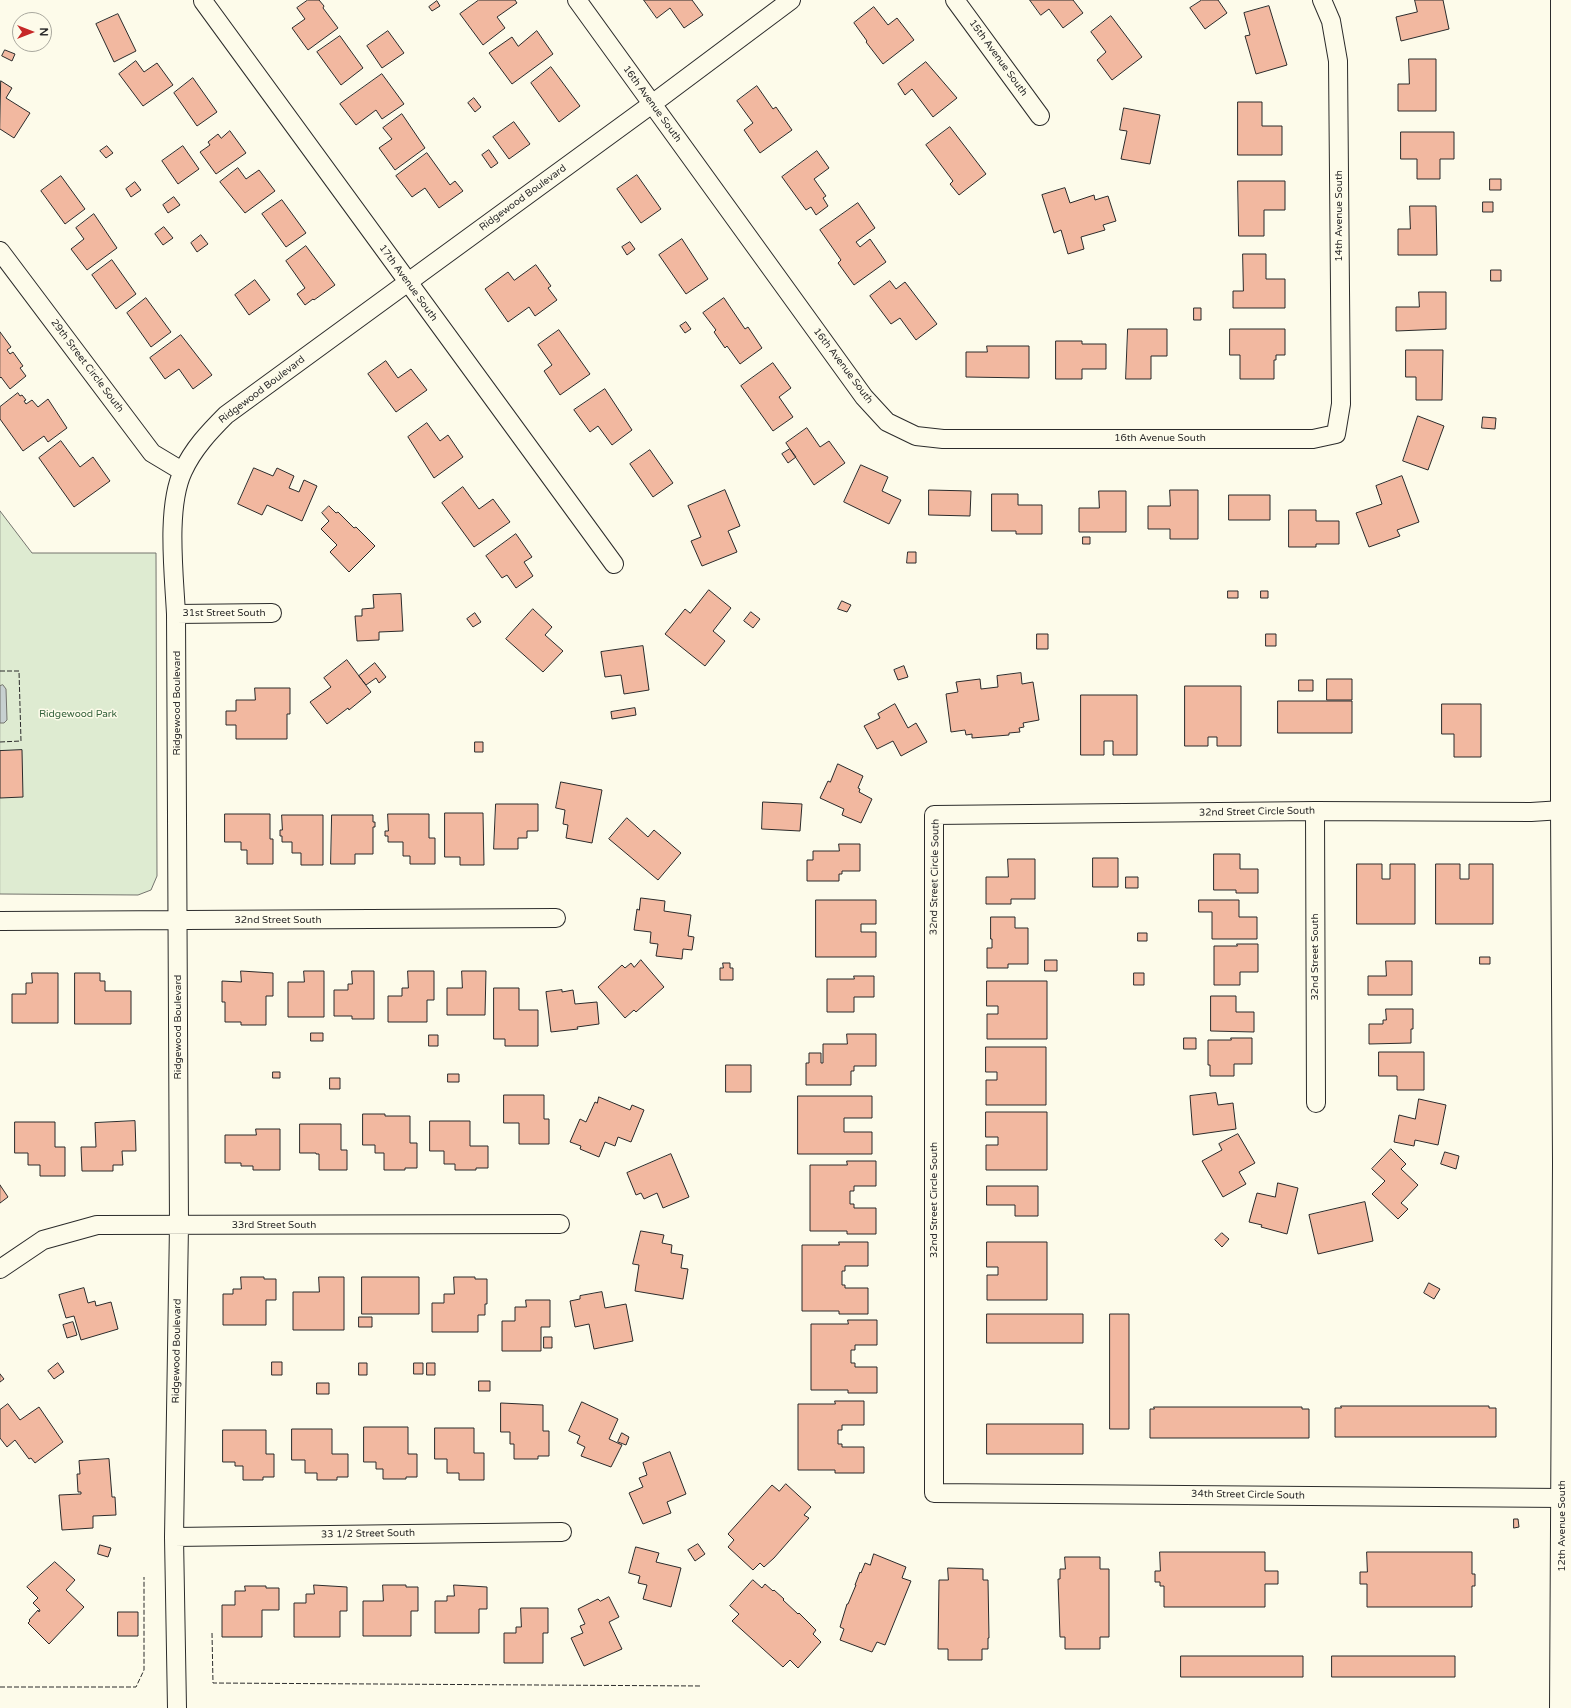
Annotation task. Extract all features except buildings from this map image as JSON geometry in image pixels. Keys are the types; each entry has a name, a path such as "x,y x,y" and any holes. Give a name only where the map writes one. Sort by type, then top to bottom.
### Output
{"street":[{"name":"16th Avenue South","path":"577,0 864,396 887,422 916,436 943,439 1313,439 1336,434"},
{"name":"Ridgewood Boulevard","path":"177,1708 174,1537 179,1225 176,614 172,516 175,496 182,471 202,440 226,415 652,104 791,0"},
{"name":"15th Avenue South","path":"955,0 1040,116"},
{"name":"14th Avenue South","path":"1322,0 1331,20 1338,61 1341,404 1336,434"},
{"name":"12th Avenue South","path":"1561,1708 1562,1498 1567,1163 1562,810 1567,41 1562,0"},
{"name":"17th Avenue South","path":"203,1 614,564"},
{"name":"29th Street Circle South","path":"0,252 152,453 182,471"},
{"name":"31st Street South","path":"176,614 272,613"},
{"name":"32nd Street Circle South","path":"934,1493 934,815 1314,811 1531,812 1562,810"},
{"name":"32nd Street South","path":"1314,811 1316,1104"},
{"name":"32nd Street South","path":"0,921 556,918"},
{"name":"33rd Street South","path":"0,1269 43,1240 97,1225 560,1224"},
{"name":"34th Street Circle South","path":"934,1493 1562,1498"},
{"name":"33 1/2 Street South","path":"174,1537 562,1532"}],"green space":[{"name":"Ridgewood Park","path":"0,511 32,553 156,553 157,876 151,890 138,895 0,894"}],"shaded area":[{"path":"3,685 6,689 7,720 4,723 0,723 0,686"}],"fence":[{"path":"0,671 19,671 21,741 0,742"},
{"path":"0,1687 136,1687 144,1670 144,1577"},
{"path":"212,1633 213,1683 701,1686"}]}
